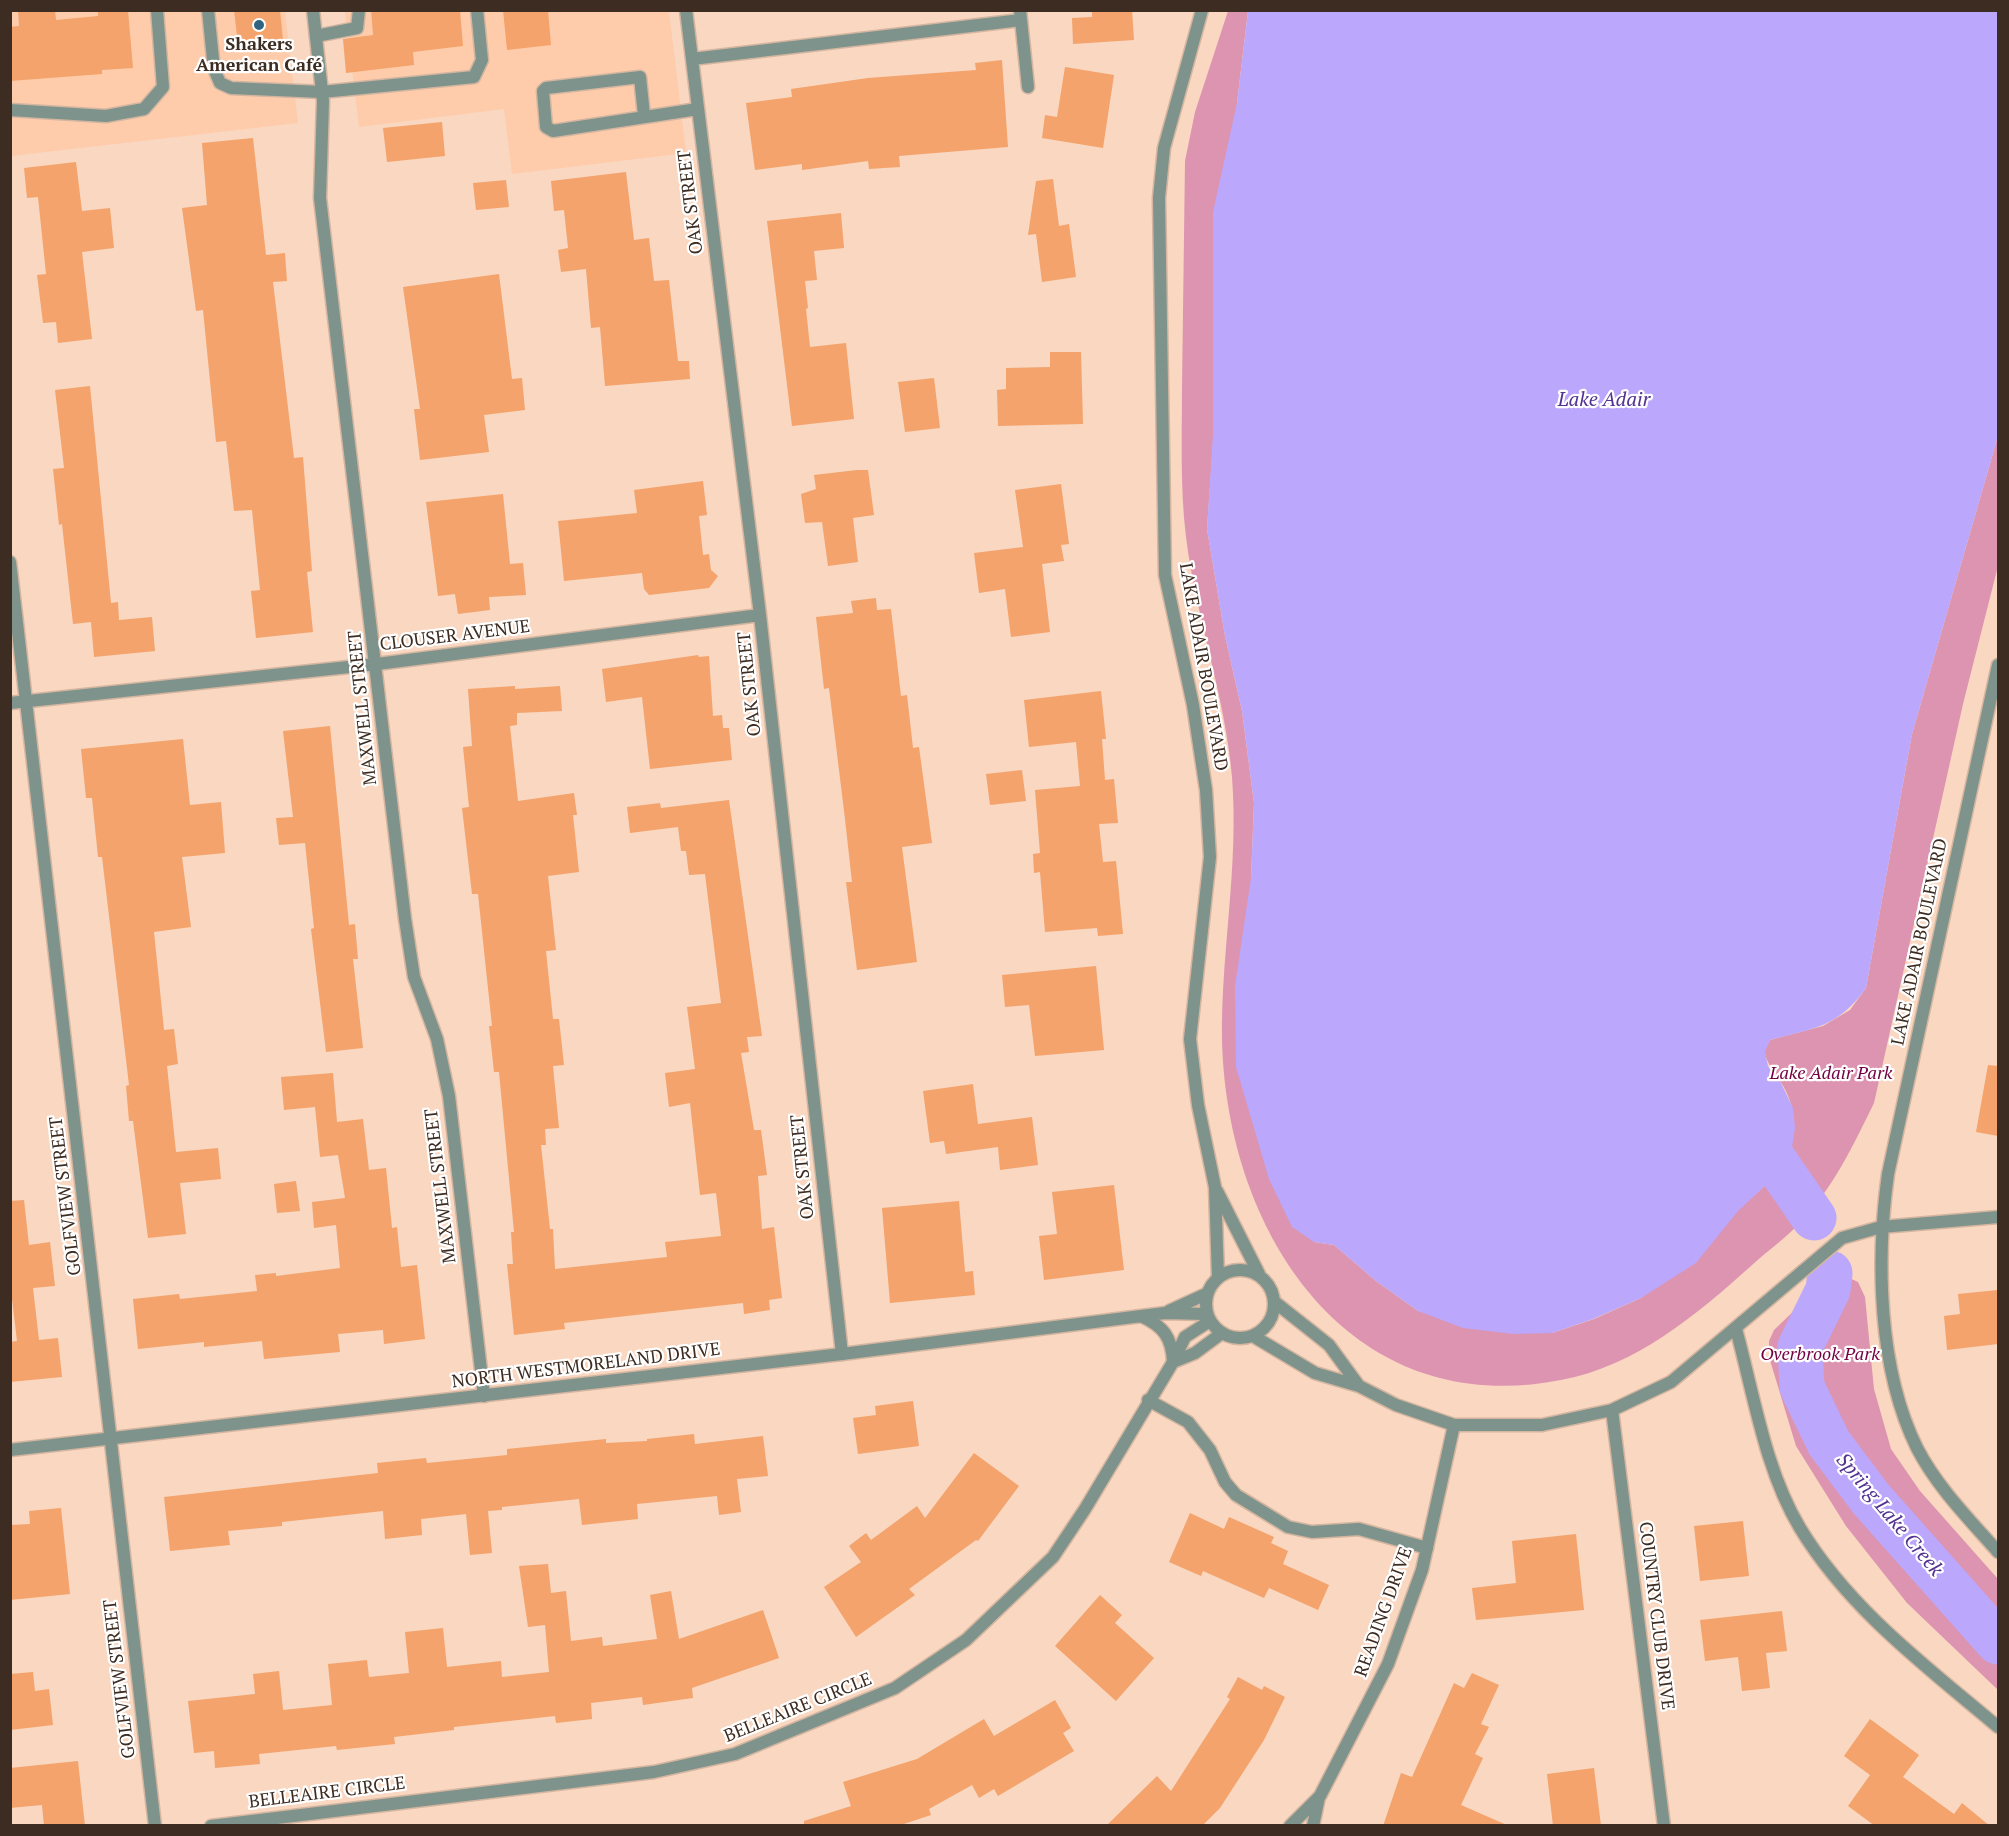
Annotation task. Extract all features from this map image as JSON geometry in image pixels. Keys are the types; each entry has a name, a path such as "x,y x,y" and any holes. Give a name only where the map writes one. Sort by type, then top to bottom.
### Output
{"street":[{"path":"10,111 106,116 144,109 163,87 157,10"},
{"path":"208,10 214,69 220,83 231,88 322,92 474,77 482,60 477,10"},
{"name":"MAXWELL STREET","path":"313,10 322,92 320,198 405,919 414,977 436,1040 449,1096 484,1396"},
{"name":"OAK STREET","path":"686,10 760,615 842,1354"},
{"name":"LAKE ADAIR BOULEVARD","path":"1202,10 1164,148 1159,198 1165,575 1193,705 1206,790 1210,857 1190,1039 1198,1105 1215,1187 1218,1278"},
{"path":"316,36 357,28 360,14"},
{"path":"692,59 1020,15 1028,87"},
{"path":"644,115 640,77 546,88 543,91 546,127 553,131 629,121 644,115 698,109"},
{"name":"GOLFVIEW STREET","path":"10,562 155,1826"},
{"name":"CLOUSER AVENUE","path":"10,703 376,664 760,615"},
{"name":"LAKE ADAIR BOULEVARD","path":"1998,665 1888,1174 1881,1227 1889,1364 1898,1405 1918,1450 1943,1488 1998,1552"},
{"name":"LAKE ADAIR BOULEVARD","path":"1215,1187 1258,1274"},
{"path":"1253,1336 1315,1373 1359,1386 1396,1406 1454,1425 1542,1425 1612,1410 1671,1382 1842,1238 1881,1227 1998,1217"},
{"path":"1276,1303 1273,1316 1265,1328 1253,1336 1243,1338 1222,1333 1208,1318 1204,1305 1206,1294 1218,1278 1231,1271 1245,1270 1258,1274 1267,1282 1276,1303 1329,1345 1359,1386"},
{"name":"NORTH WESTMORELAND DRIVE","path":"1165,1313 1206,1294"},
{"name":"NORTH WESTMORELAND DRIVE","path":"10,1450 842,1354 1165,1313 1208,1318"},
{"path":"1140,1316 1155,1323 1166,1332 1172,1347 1173,1362 1195,1353 1222,1333"},
{"name":"BELLEAIRE CIRCLE","path":"211,1826 654,1772 735,1754 895,1688 966,1640 1053,1557 1085,1509 1148,1400 1173,1362 1185,1336 1208,1318"},
{"path":"1736,1329 1774,1468 1800,1527 1855,1600 1901,1646 1998,1727"},
{"path":"1148,1400 1188,1422 1210,1450 1225,1482 1236,1495 1288,1527 1312,1532 1359,1530 1427,1548"},
{"name":"COUNTRY CLUB DRIVE","path":"1612,1410 1664,1826"},
{"name":"READING DRIVE","path":"1290,1826 1320,1796 1388,1664 1422,1570 1454,1425"},
{"path":"1313,1826 1320,1796"}],"shaded area":[{"path":"10,11 285,11 298,123 11,156"},
{"path":"345,11 669,11 686,153 512,174 504,109 359,127"}],"green space":[{"name":"Lake Adair Park","path":"1228,11 1248,11 1237,103 1207,529 1225,636 1242,711 1254,803 1251,878 1314,1242 1334,1245 1376,1281 1418,1311 1552,1333 1594,1319 1641,1298 1781,1171 1793,1137 1793,1114 1786,1092 1764,1052 1770,1040 1823,1026 1850,1010 1866,988 1912,734 1998,436 1998,566 1963,704 1874,1103 1833,1180 1813,1209 1795,1228 1708,1303 1663,1336 1614,1363 1561,1380 1485,1385 1419,1371 1361,1341 1313,1297 1275,1242 1247,1179 1229,1110 1222,1039 1222,1006 1232,876 1234,810 1232,777 1223,716 1196,597 1186,537 1182,462 1185,161 1195,112"},
{"name":"Overbrook Park","path":"1843,1275 1858,1282 1865,1297 1874,1389 1891,1449 1920,1491 1998,1579 1998,1690 1907,1603 1846,1526 1796,1446 1769,1357 1769,1341 1774,1330 1826,1280"}],"water":[{"name":"Lake Adair","path":"1248,11 1998,11 1998,436 1912,734 1866,988 1846,1011 1824,1024 1770,1040 1765,1052 1768,1066 1781,1083 1793,1108 1795,1128 1792,1147 1781,1171 1738,1211 1696,1263 1641,1298 1593,1319 1552,1333 1514,1334 1463,1328 1418,1311 1376,1281 1334,1245 1314,1242 1292,1227 1269,1179 1236,1067 1235,986 1251,878 1254,803 1242,711 1225,636 1207,529 1213,434 1213,212 1237,103"}],"building":[{"path":"18,10 55,10 56,20 98,16 98,10 128,10 133,68 102,70 102,74 10,81 10,27 19,26"},
{"name":"Shakers American Café","path":"234,10 280,10 283,40 238,45"},
{"path":"371,10 460,10 463,46 413,52 414,65 346,73 343,39 373,35"},
{"path":"503,10 548,10 551,45 507,50"},
{"path":"1092,10 1132,10 1134,40 1073,44 1072,18 1092,17"},
{"path":"1002,60 1008,147 899,156 900,167 869,169 868,161 802,170 802,164 755,170 746,103 792,97 791,89 868,78 976,70 975,63"},
{"path":"1065,67 1114,75 1103,148 1042,138 1045,115 1057,117"},
{"path":"442,122 445,156 387,162 383,128"},
{"path":"253,138 266,255 285,253 287,281 273,282 294,458 303,457 312,571 307,572 313,632 256,638 251,591 260,590 252,510 234,511 226,441 216,442 203,310 196,311 182,208 207,205 202,143"},
{"path":"76,162 82,211 110,208 114,248 82,252 92,339 58,343 56,322 43,323 37,275 46,274 38,197 27,198 24,168"},
{"path":"626,172 634,240 649,238 654,281 669,280 678,361 689,361 690,379 605,386 600,327 591,328 586,269 561,272 558,250 568,248 564,210 554,211 551,181"},
{"path":"1053,179 1059,226 1069,224 1076,277 1042,282 1036,234 1028,235 1036,181"},
{"path":"506,180 509,207 476,210 473,183"},
{"path":"841,213 844,248 814,251 817,280 805,281 808,308 806,309 810,347 846,343 854,419 792,426 767,221"},
{"path":"499,274 512,379 522,378 525,410 484,415 489,452 420,460 414,409 420,409 403,287"},
{"path":"1050,352 1081,352 1083,424 998,426 997,390 1006,389 1006,368 1050,367"},
{"path":"934,378 940,428 905,432 898,382"},
{"path":"90,386 111,603 118,602 119,620 152,617 155,651 94,657 91,622 73,624 62,524 59,525 53,469 64,468 55,390"},
{"path":"868,470 874,515 853,518 858,562 828,566 822,522 805,523 801,494 816,489 814,475"},
{"path":"703,481 707,515 699,516 703,555 709,554 711,570 718,576 709,588 649,595 644,589 642,573 564,581 558,521 637,513 634,490"},
{"path":"1061,484 1069,544 1061,545 1064,561 1042,564 1050,632 1011,637 1005,589 979,593 974,553 1023,547 1015,490"},
{"path":"503,494 510,564 523,563 526,595 489,597 490,610 458,614 455,594 438,596 426,502"},
{"path":"876,598 877,610 891,609 901,696 907,695 913,748 919,747 932,843 902,847 917,962 857,970 846,882 852,882 845,819 829,688 824,689 816,617 853,613 851,601"},
{"path":"698,655 699,657 709,656 713,716 722,715 723,728 729,728 732,760 650,769 642,697 606,702 602,669"},
{"path":"515,686 515,689 560,686 562,711 517,713 517,725 510,726 518,801 574,793 577,815 573,815 579,872 548,876 556,950 546,951 553,1019 559,1019 564,1065 553,1066 559,1128 545,1129 546,1145 541,1145 550,1229 553,1229 555,1269 667,1257 665,1242 721,1236 716,1193 700,1195 690,1103 669,1107 665,1073 695,1069 687,1007 721,1003 705,874 689,875 686,851 681,851 678,827 630,833 627,807 660,803 661,808 729,800 762,1036 747,1037 749,1052 741,1053 754,1130 761,1130 767,1175 758,1176 762,1229 774,1227 782,1298 769,1300 770,1310 744,1314 743,1303 564,1323 565,1329 514,1335 507,1264 513,1264 511,1232 514,1232 499,1072 494,1072 489,1026 492,1026 478,894 472,894 462,808 469,807 463,747 472,746 468,689"},
{"path":"1101,691 1106,739 1102,739 1105,780 1114,779 1118,823 1099,824 1103,862 1116,861 1123,934 1098,936 1097,928 1045,932 1040,872 1034,873 1033,854 1040,853 1035,790 1080,786 1076,742 1029,747 1024,700"},
{"path":"330,726 349,925 355,924 358,959 353,959 363,1048 326,1052 311,929 314,928 305,843 279,845 276,818 293,817 283,731"},
{"path":"183,739 190,805 221,802 225,853 182,857 191,927 154,932 164,1030 174,1029 178,1064 167,1066 176,1152 218,1148 221,1179 180,1183 186,1234 148,1238 133,1121 129,1121 126,1086 129,1085 102,857 98,857 92,798 86,798 81,749"},
{"path":"1022,770 1026,801 990,805 986,774"},
{"path":"1096,966 1104,1050 1035,1056 1029,1005 1005,1007 1002,975"},
{"path":"1988,1065 1998,1066 1998,1136 1976,1132"},
{"path":"333,1073 337,1122 363,1119 369,1170 386,1168 392,1228 397,1227 401,1267 417,1265 425,1339 384,1344 383,1330 338,1334 340,1352 264,1359 262,1341 204,1347 204,1342 138,1349 133,1299 179,1294 180,1299 257,1291 255,1275 276,1273 276,1276 340,1268 336,1225 314,1228 312,1202 345,1198 338,1155 320,1157 315,1107 284,1110 281,1077"},
{"path":"973,1084 978,1124 1032,1117 1038,1165 1000,1170 998,1147 946,1154 944,1141 930,1143 923,1091"},
{"path":"296,1181 300,1211 277,1213 274,1184"},
{"path":"1114,1185 1124,1270 1044,1280 1039,1236 1057,1234 1052,1192"},
{"path":"24,1200 29,1245 50,1242 55,1286 33,1288 39,1340 58,1338 62,1377 10,1382 10,1342 17,1341 10,1282 10,1201"},
{"path":"959,1201 965,1272 973,1271 975,1295 890,1303 882,1208"},
{"path":"1998,1290 1998,1344 1947,1350 1944,1316 1960,1314 1958,1294"},
{"path":"913,1401 919,1446 858,1454 853,1418 876,1415 875,1406"},
{"path":"694,1434 695,1444 763,1436 768,1476 737,1479 741,1512 719,1515 717,1496 637,1504 638,1519 582,1525 579,1499 502,1507 502,1510 488,1511 492,1553 470,1555 466,1514 421,1519 422,1535 385,1539 383,1511 282,1522 282,1526 228,1531 230,1545 170,1551 164,1497 378,1473 377,1463 426,1458 427,1463 507,1455 507,1449 606,1439 606,1443 647,1441 647,1439"},
{"path":"974,1453 1019,1486 978,1541 976,1540 909,1589 915,1595 856,1637 824,1587 861,1562 849,1546 866,1533 871,1540 917,1506 925,1518"},
{"path":"61,1508 70,1594 10,1600 10,1525 30,1524 29,1511"},
{"path":"1190,1513 1224,1529 1229,1517 1274,1537 1271,1543 1288,1551 1283,1564 1329,1585 1318,1610 1269,1588 1264,1598 1203,1571 1201,1576 1169,1562"},
{"path":"1743,1521 1749,1576 1700,1581 1694,1526"},
{"path":"1576,1534 1584,1610 1476,1620 1472,1588 1516,1583 1512,1541"},
{"path":"548,1564 551,1593 566,1591 571,1641 602,1637 603,1646 657,1639 650,1595 671,1591 679,1639 763,1610 779,1658 692,1688 693,1698 643,1705 642,1697 591,1703 592,1719 556,1723 555,1716 454,1727 454,1730 394,1737 395,1744 337,1750 336,1746 259,1754 260,1764 215,1768 214,1751 194,1753 188,1701 255,1694 253,1674 279,1671 283,1710 332,1705 328,1664 367,1660 369,1677 409,1673 405,1632 443,1628 447,1667 501,1661 502,1677 549,1672 545,1625 528,1627 519,1566"},
{"path":"1100,1595 1122,1615 1115,1623 1154,1658 1116,1701 1055,1646"},
{"path":"1782,1611 1787,1651 1766,1653 1770,1688 1742,1691 1738,1657 1705,1661 1700,1620"},
{"path":"33,1672 35,1691 49,1689 53,1725 10,1730 10,1674"},
{"path":"1472,1673 1499,1685 1481,1724 1489,1727 1475,1754 1483,1758 1461,1805 1509,1826 1383,1826 1401,1773 1412,1777 1454,1683 1464,1688"},
{"path":"1238,1677 1262,1690 1264,1686 1285,1697 1264,1740 1220,1808 1202,1826 1106,1826 1157,1776 1171,1791 1230,1699 1227,1697"},
{"path":"1055,1700 1071,1728 1063,1733 1074,1751 998,1796 994,1789 979,1798 972,1785 929,1809 931,1815 898,1826 804,1826 804,1821 851,1806 843,1782 917,1759 984,1719 994,1736"},
{"path":"1870,1719 1919,1755 1903,1777 1954,1814 1962,1803 1990,1826 1875,1826 1848,1806 1870,1775 1844,1756"},
{"path":"78,1761 85,1826 44,1826 42,1805 10,1808 10,1768"},
{"path":"1594,1768 1601,1826 1553,1826 1547,1774"}],"waterway":[{"name":"Spring Lake Creek","path":"1746,1119 1814,1218"},
{"name":"Spring Lake Creek","path":"1830,1273 1828,1290 1800,1347 1802,1387 1829,1443 1871,1499 1998,1642"}],"place":[{"name":"Shakers American Café","path":"259,25"}]}
